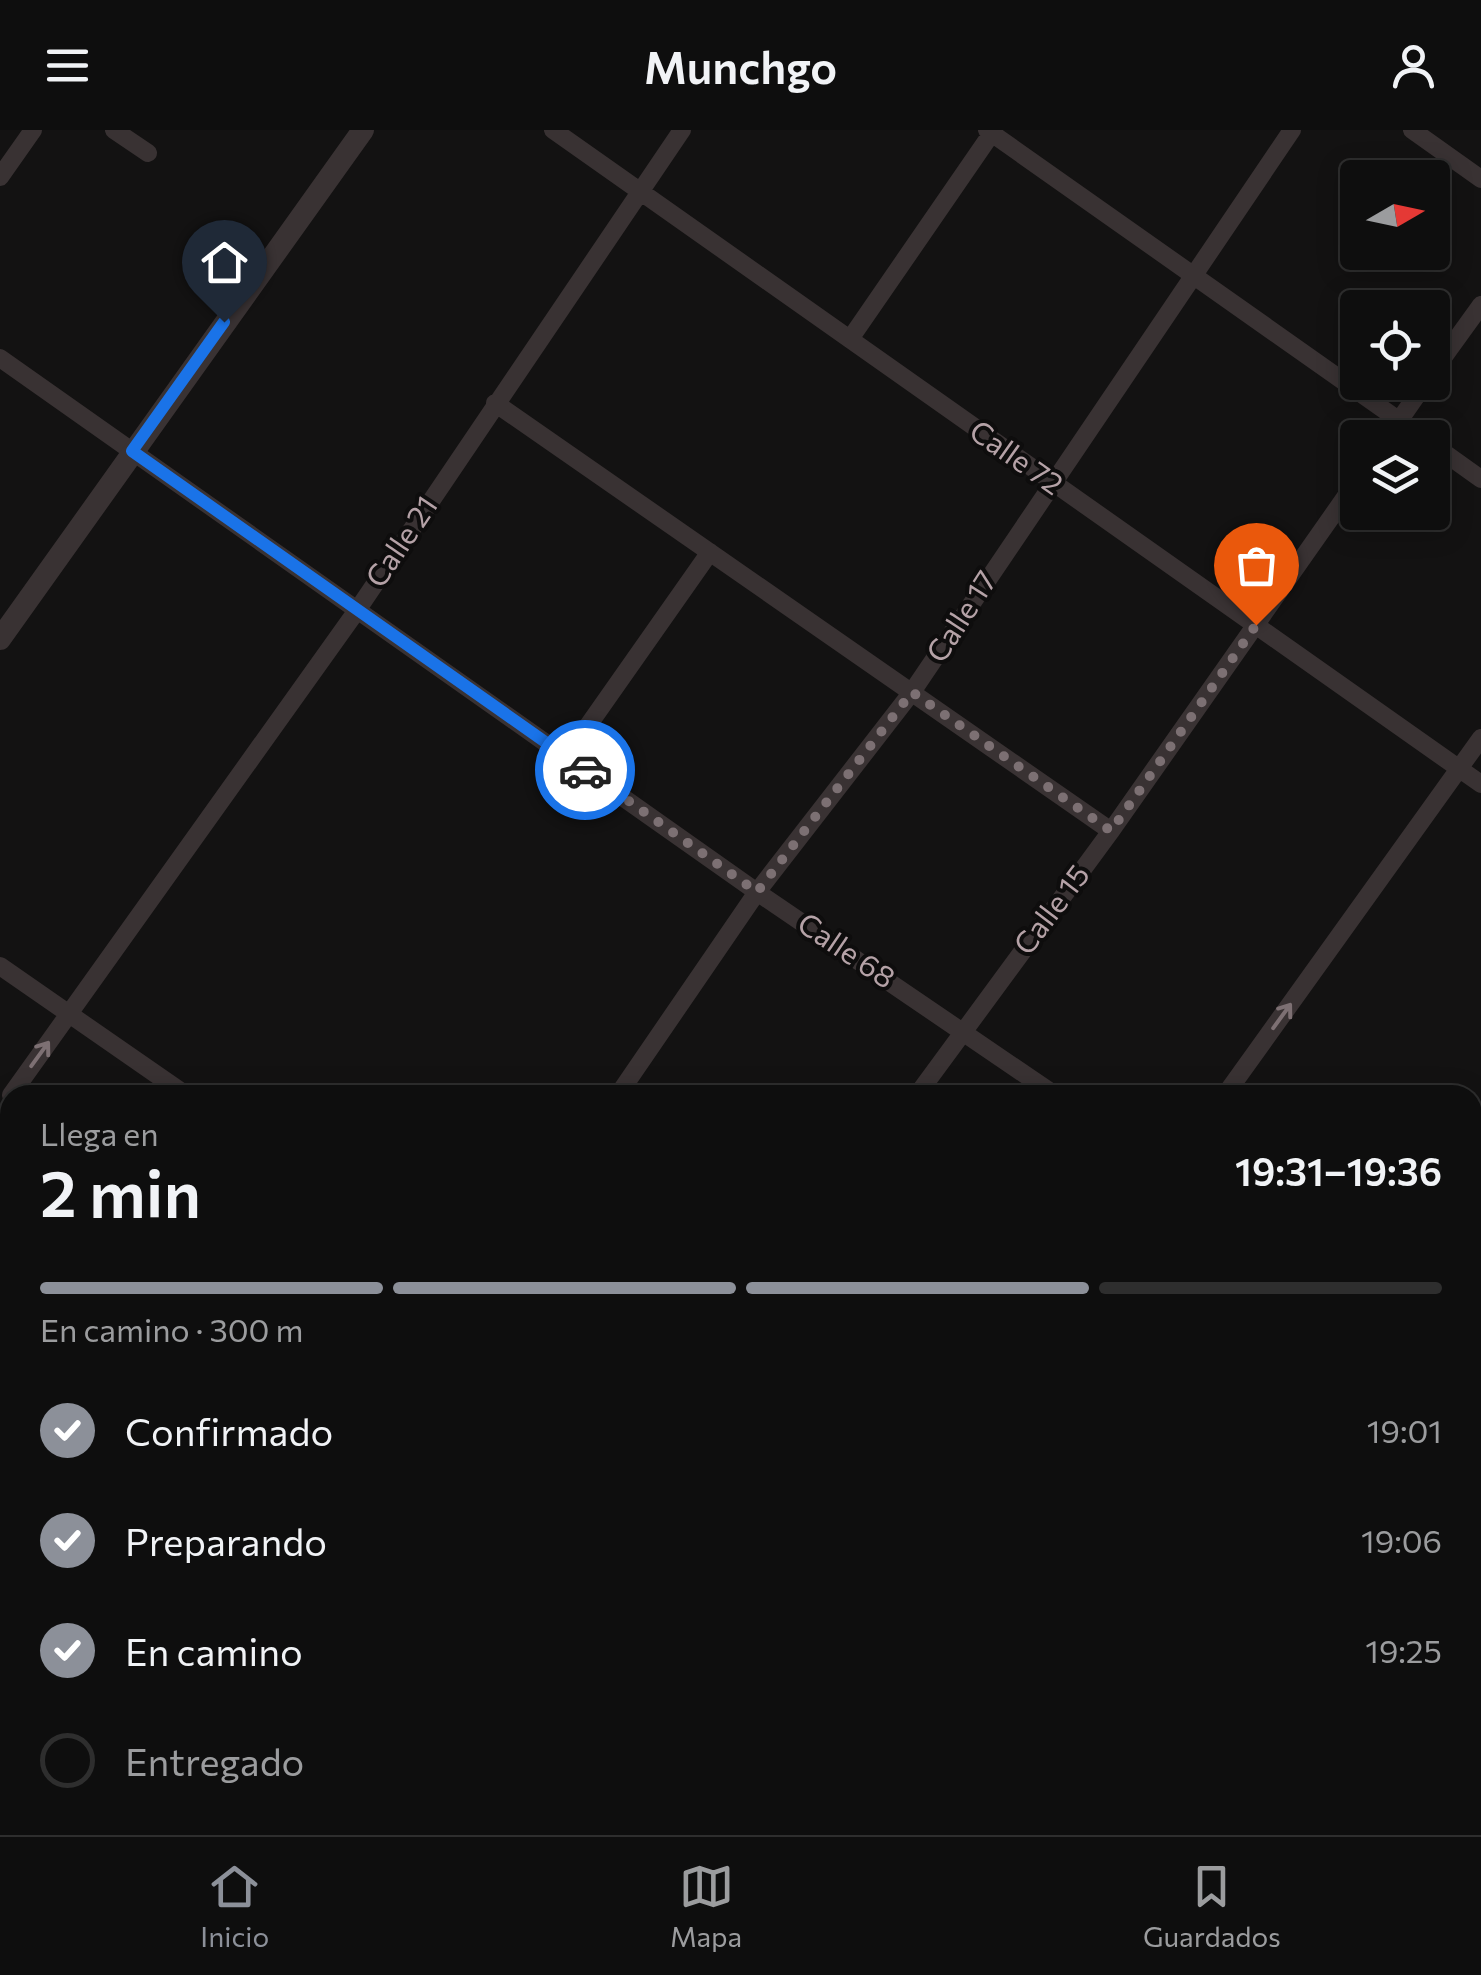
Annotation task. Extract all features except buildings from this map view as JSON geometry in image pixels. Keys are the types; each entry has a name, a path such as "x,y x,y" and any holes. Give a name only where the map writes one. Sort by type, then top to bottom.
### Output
{"street":[{"path":"0,177 33,130"},
{"path":"114,130 148,153"},
{"path":"0,640 363,130"},
{"name":"Calle 72","path":"552,130 1481,784"},
{"name":"Calle 21","path":"18,1085 358,609 494,402 682,130"},
{"name":"Calle 17","path":"627,1085 757,892 912,692 1050,482 1292,130"},
{"path":"1412,130 1481,178"},
{"path":"850,339 991,131 1400,419 1413,400"},
{"path":"1450,348 1481,305"},
{"name":"Calle 68","path":"0,358 757,892 1040,1085"},
{"path":"494,402 1111,831"},
{"path":"1450,457 1481,479"},
{"name":"Calle 15","path":"924,1085 1111,831 1340,505"},
{"path":"566,756 710,552"},
{"path":"1232,1085 1481,738"},
{"path":"0,966 172,1085"}],"way so far":[{"path":"585,770 757,892 912,692 1111,831 1256,625"}],"route":[{"path":"224,322 132,451 585,770"}]}
